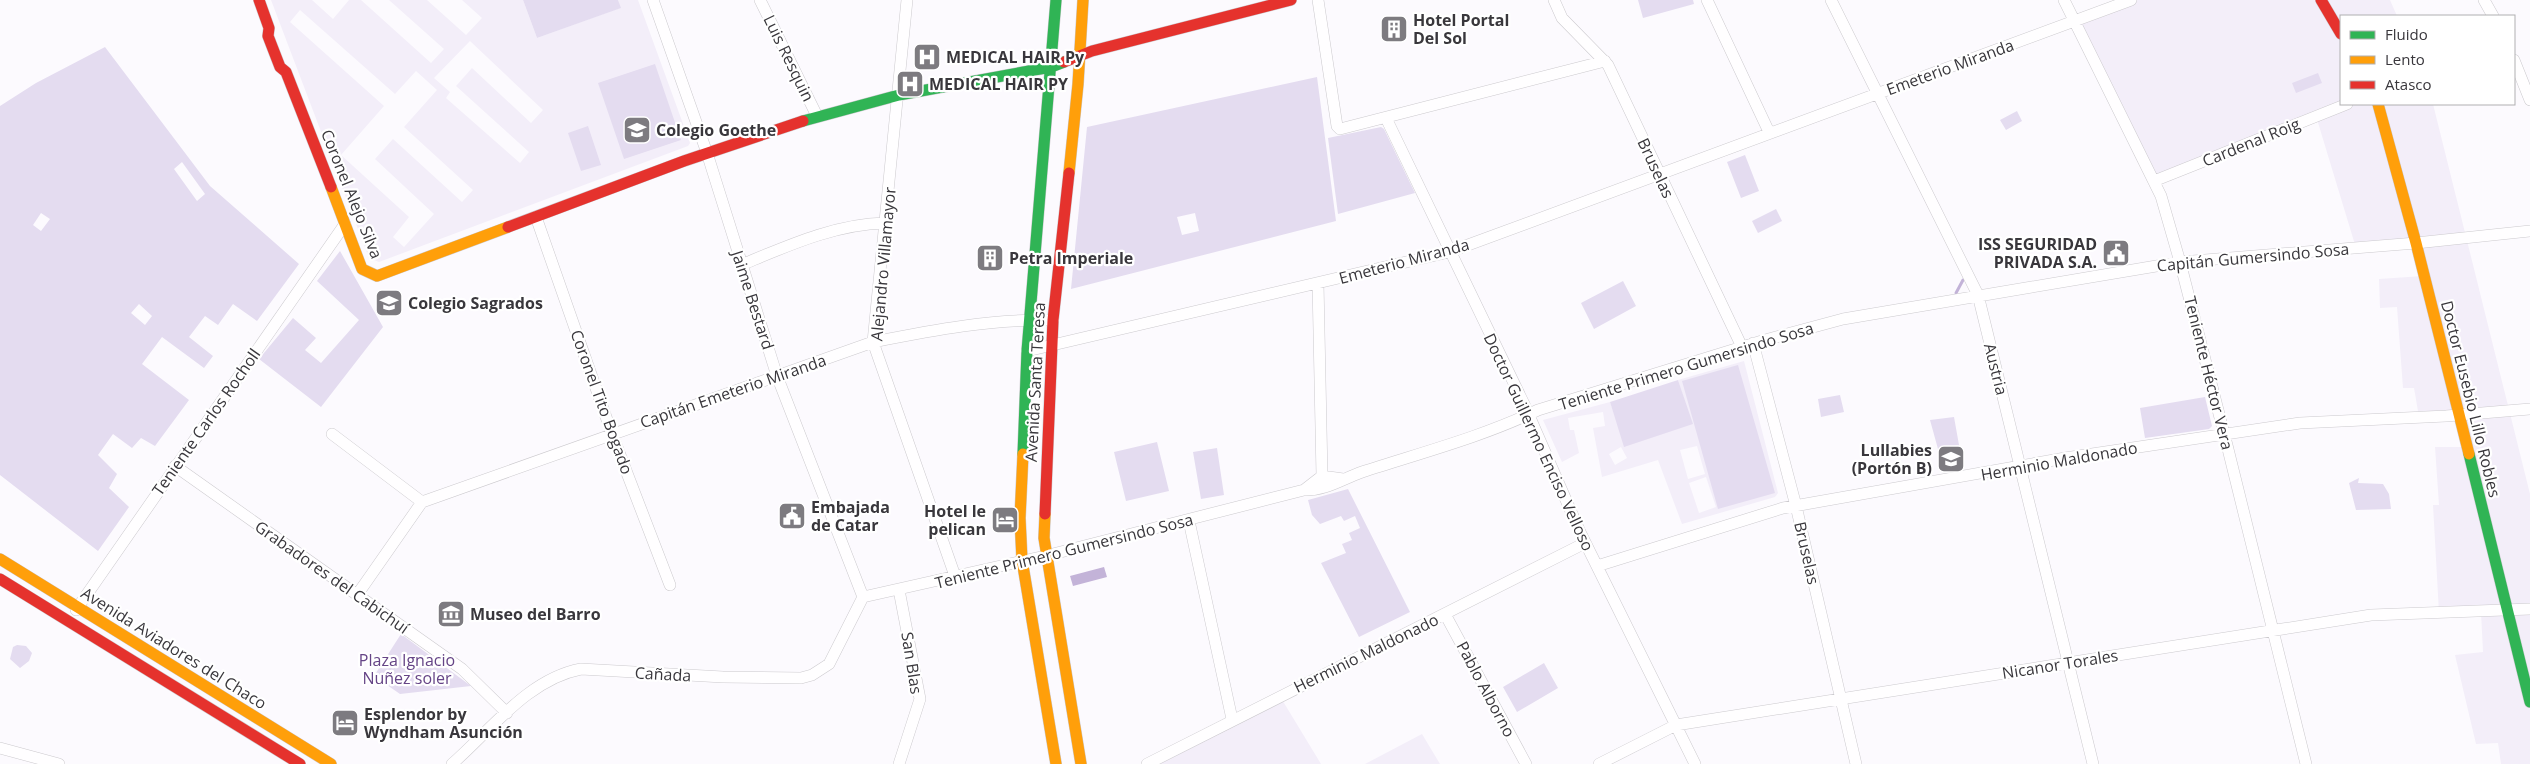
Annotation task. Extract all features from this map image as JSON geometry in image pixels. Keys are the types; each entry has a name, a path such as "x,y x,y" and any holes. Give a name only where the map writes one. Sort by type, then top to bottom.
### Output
{"main road":[{"name":"Coronel Alejo Silva","path":"259,0 269,28 276,33 288,65 286,72 362,269 377,276 707,153 817,116 899,95 1051,67 1078,55 1291,0"},
{"name":"Avenida Santa Teresa","path":"1056,0 1027,351 1021,470 1022,560 1056,764"},
{"name":"Avenida Santa Teresa","path":"1081,764 1044,538 1053,320 1078,84 1078,55 1083,0"},
{"path":"2321,0 2340,32"},
{"name":"Doctor Eusebio Lillo Robles","path":"2378,105 2416,243 2457,415 2530,702"},
{"name":"Avenida Aviadores del Chaco","path":"0,559 332,764"},
{"name":"Avenida Aviadores del Chaco","path":"0,578 300,764"},
{"path":"175,687 184,674"}],"street":[{"name":"Jaime Bestard","path":"653,0 707,153 741,265 778,376 863,597"},
{"name":"Luis Resquin","path":"760,0 817,116"},
{"name":"Alejandro Villamayor","path":"906,0 899,95 873,342 955,576"},
{"path":"1318,0 1337,126 1340,129 1605,62"},
{"name":"Bruselas","path":"1554,0 1562,18 1605,62 1658,174 1748,345 1796,506 1856,764"},
{"path":"1707,0 1769,132"},
{"name":"Austria","path":"1831,0 1978,296 2093,764"},
{"name":"Teniente Héctor Vera","path":"2064,0 2154,181 2180,262 2306,764"},
{"name":"Emeterio Miranda","path":"1027,351 1449,252 1769,132 2131,0"},
{"path":"2484,0 2492,15"},
{"path":"2515,62 2530,100"},
{"name":"Cardenal Roig","path":"2154,181 2344,105"},
{"name":"Doctor Guillermo Enciso Velloso","path":"1386,118 1528,415 1585,543 1695,764"},
{"name":"Coronel Tito Bogado","path":"536,217 612,434 670,585"},
{"path":"741,265 832,230 863,224 885,223"},
{"name":"Teniente Carlos Rocholl","path":"71,622 78,607 175,466 345,224"},
{"name":"Capitán Gumersindo Sosa","path":"1978,296 2180,262 2416,243 2530,230"},
{"path":"1318,283 1322,476"},
{"name":"Teniente Primero Gumersindo Sosa","path":"1343,478 1413,457 1528,415 1748,345 1843,319 1978,296"},
{"name":"Capitán Emeterio Miranda","path":"422,502 873,342 1015,319 1053,320"},
{"name":"Herminio Maldonado","path":"1597,566 1796,506 2065,458 2300,422 2457,415 2530,409"},
{"path":"332,434 422,502 357,595"},
{"name":"Grabadores del Cabichuí","path":"175,466 462,669 507,713"},
{"path":"1304,490 1322,476 1343,478"},
{"path":"1304,490 1315,491 1332,486 1343,478"},
{"name":"Teniente Primero Gumersindo Sosa","path":"863,597 1046,556 1189,521 1304,490"},
{"path":"1189,521 1232,720"},
{"name":"Herminio Maldonado","path":"1147,764 1585,543"},
{"name":"San Blas","path":"899,590 920,699 899,764"},
{"name":"Cañada","path":"452,764 507,713 548,680 567,672 581,669 723,677 801,678 812,675 829,664 863,597"},
{"name":"Nicanor Torales","path":"1599,764 1676,725 2371,615 2530,610"},
{"name":"Pablo Alborno","path":"1445,614 1526,764"},
{"path":"0,748 59,764"}],"shaded area":[{"name":"Colegio Goethe","path":"271,0 312,0 333,19 349,0 361,0 431,63 444,49 389,0 427,0 466,35 482,18 462,0 523,0 537,38 620,8 618,0 638,0 690,143 688,146 379,262 369,258","holes":["300,10 395,94 416,71 437,90 404,127 473,190 462,202 393,139 375,159 434,214 404,247 393,237 409,217 341,155 384,106 290,22","470,41 543,110 531,123 472,68 456,86 529,152 520,163 446,98 450,92 434,78"]},
{"path":"2131,0 2390,0 2397,15 2340,15 2340,105 2433,105 2530,494 2530,764 2501,764 2498,743 2476,744 2455,655 2483,652 2481,612 2439,613 2433,505 2439,505 2435,447 2465,447 2457,415 2419,417 2414,388 2403,388 2397,307 2380,308 2379,279 2423,276 2416,244 2356,248 2316,116 2154,181 2074,21"},
{"path":"1744,361 1778,493 1775,497 1682,524 1658,460 1602,477 1593,428 1605,426 1603,412 1568,418 1570,430 1574,430 1579,453 1562,462 1543,420 1610,402 1625,446 1692,424 1678,380","holes":["1697,446 1705,474 1688,479 1680,450","1621,447 1627,458 1615,465 1609,454","1706,477 1716,507 1699,513 1689,483"]},
{"name":"Lullabies (Portón B)","path":"1959,445 1962,463 1941,467 1938,449"},
{"path":"1104,567 1107,577 1073,586 1070,576"},
{"path":"1281,698 1321,764 1151,764"},
{"path":"1422,734 1440,764 1365,764"}],"green space":[{"path":"523,0 618,0 621,8 537,38"},
{"path":"1638,0 1693,0 1694,4 1643,18"},
{"path":"105,47 210,186 299,264 257,321 233,304 218,325 205,316 189,337 213,356 204,368 162,337 142,364 189,400 155,446 141,438 132,448 113,434 98,455 117,474 109,488 129,507 98,551 0,475 0,106 36,83","holes":["182,162 205,194 197,201 174,169","41,213 50,219 41,231 33,225","139,304 152,316 145,325 131,313"]},
{"path":"655,64 681,140 624,159 598,83"},
{"path":"2318,73 2322,83 2296,93 2292,83"},
{"path":"1317,77 1336,221 1071,289 1087,127","holes":["1195,213 1199,231 1182,235 1177,217"]},
{"path":"2017,111 2022,121 2006,130 2000,120"},
{"path":"588,126 601,165 581,171 568,133"},
{"path":"1381,127 1384,129 1415,193 1338,214 1328,138"},
{"path":"1745,155 1759,191 1741,198 1727,162"},
{"path":"1776,209 1782,221 1758,233 1752,221"},
{"path":"340,251 383,327 321,407 259,359 293,318 316,338 305,350 321,363 359,320 317,281"},
{"path":"1623,281 1636,306 1594,329 1581,303"},
{"path":"1738,365 1775,493 1718,509 1682,381"},
{"path":"1678,380 1693,424 1624,447 1610,402"},
{"path":"1840,395 1844,412 1821,417 1818,399"},
{"path":"2205,397 2212,426 2209,429 2145,438 2140,408"},
{"path":"1954,417 1959,445 1938,449 1930,420"},
{"path":"1157,442 1169,491 1126,501 1114,452"},
{"path":"1217,448 1224,495 1201,499 1193,452"},
{"path":"2359,478 2358,483 2383,484 2389,494 2391,509 2356,510 2349,483"},
{"path":"1348,489 1410,612 1359,637 1321,563 1346,553 1342,544 1352,540 1349,533 1360,528 1355,516 1344,521 1341,516 1320,524 1312,515 1308,500"},
{"name":"Plaza Ignacio Nuñez soler","path":"401,634 471,686 400,694 374,676"},
{"path":"17,645 26,646 32,653 29,661 20,668 10,659 13,647"},
{"path":"1544,663 1558,688 1517,712 1503,687"}],"waterway":[{"path":"1956,293 1963,280"}],"traffic: fast":[{"path":"1023,454 1027,351 1056,0"},
{"path":"803,121 899,95 1051,67 1064,62"},
{"path":"2469,454 2530,702"}],"traffic: slow":[{"path":"1069,173 1078,84 1083,0"},
{"path":"2378,105 2416,243 2469,454"},
{"path":"331,187 362,269 377,276 508,227"},
{"path":"1023,454 1020,518 1022,560 1056,764"},
{"path":"1045,514 1044,538 1081,764"},
{"path":"0,559 331,764"}],"traffic: jam":[{"path":"259,0 269,28 268,36 280,67 286,72 331,187"},
{"path":"1064,62 1092,51 1291,0"},
{"path":"2321,0 2340,32"},
{"path":"508,227 684,161 803,121"},
{"path":"1045,514 1053,320 1069,173"},
{"path":"0,579 300,764"}],"place":[{"name":"Hotel Portal Del Sol","path":"1394,29"},
{"name":"MEDICAL HAIR Py","path":"927,57"},
{"name":"MEDICAL HAIR PY","path":"910,84"},
{"name":"Colegio Goethe","path":"637,130"},
{"name":"ISS SEGURIDAD PRIVADA S.A.","path":"2116,253"},
{"name":"Petra Imperiale","path":"990,258"},
{"name":"Colegio Sagrados","path":"389,303"},
{"name":"Lullabies (Portón B)","path":"1951,459"},
{"name":"Embajada de Catar","path":"792,516"},
{"name":"Hotel le pelican","path":"1005,520"},
{"name":"Museo del Barro","path":"451,614"},
{"name":"Esplendor by Wyndham Asunción","path":"345,723"}]}
